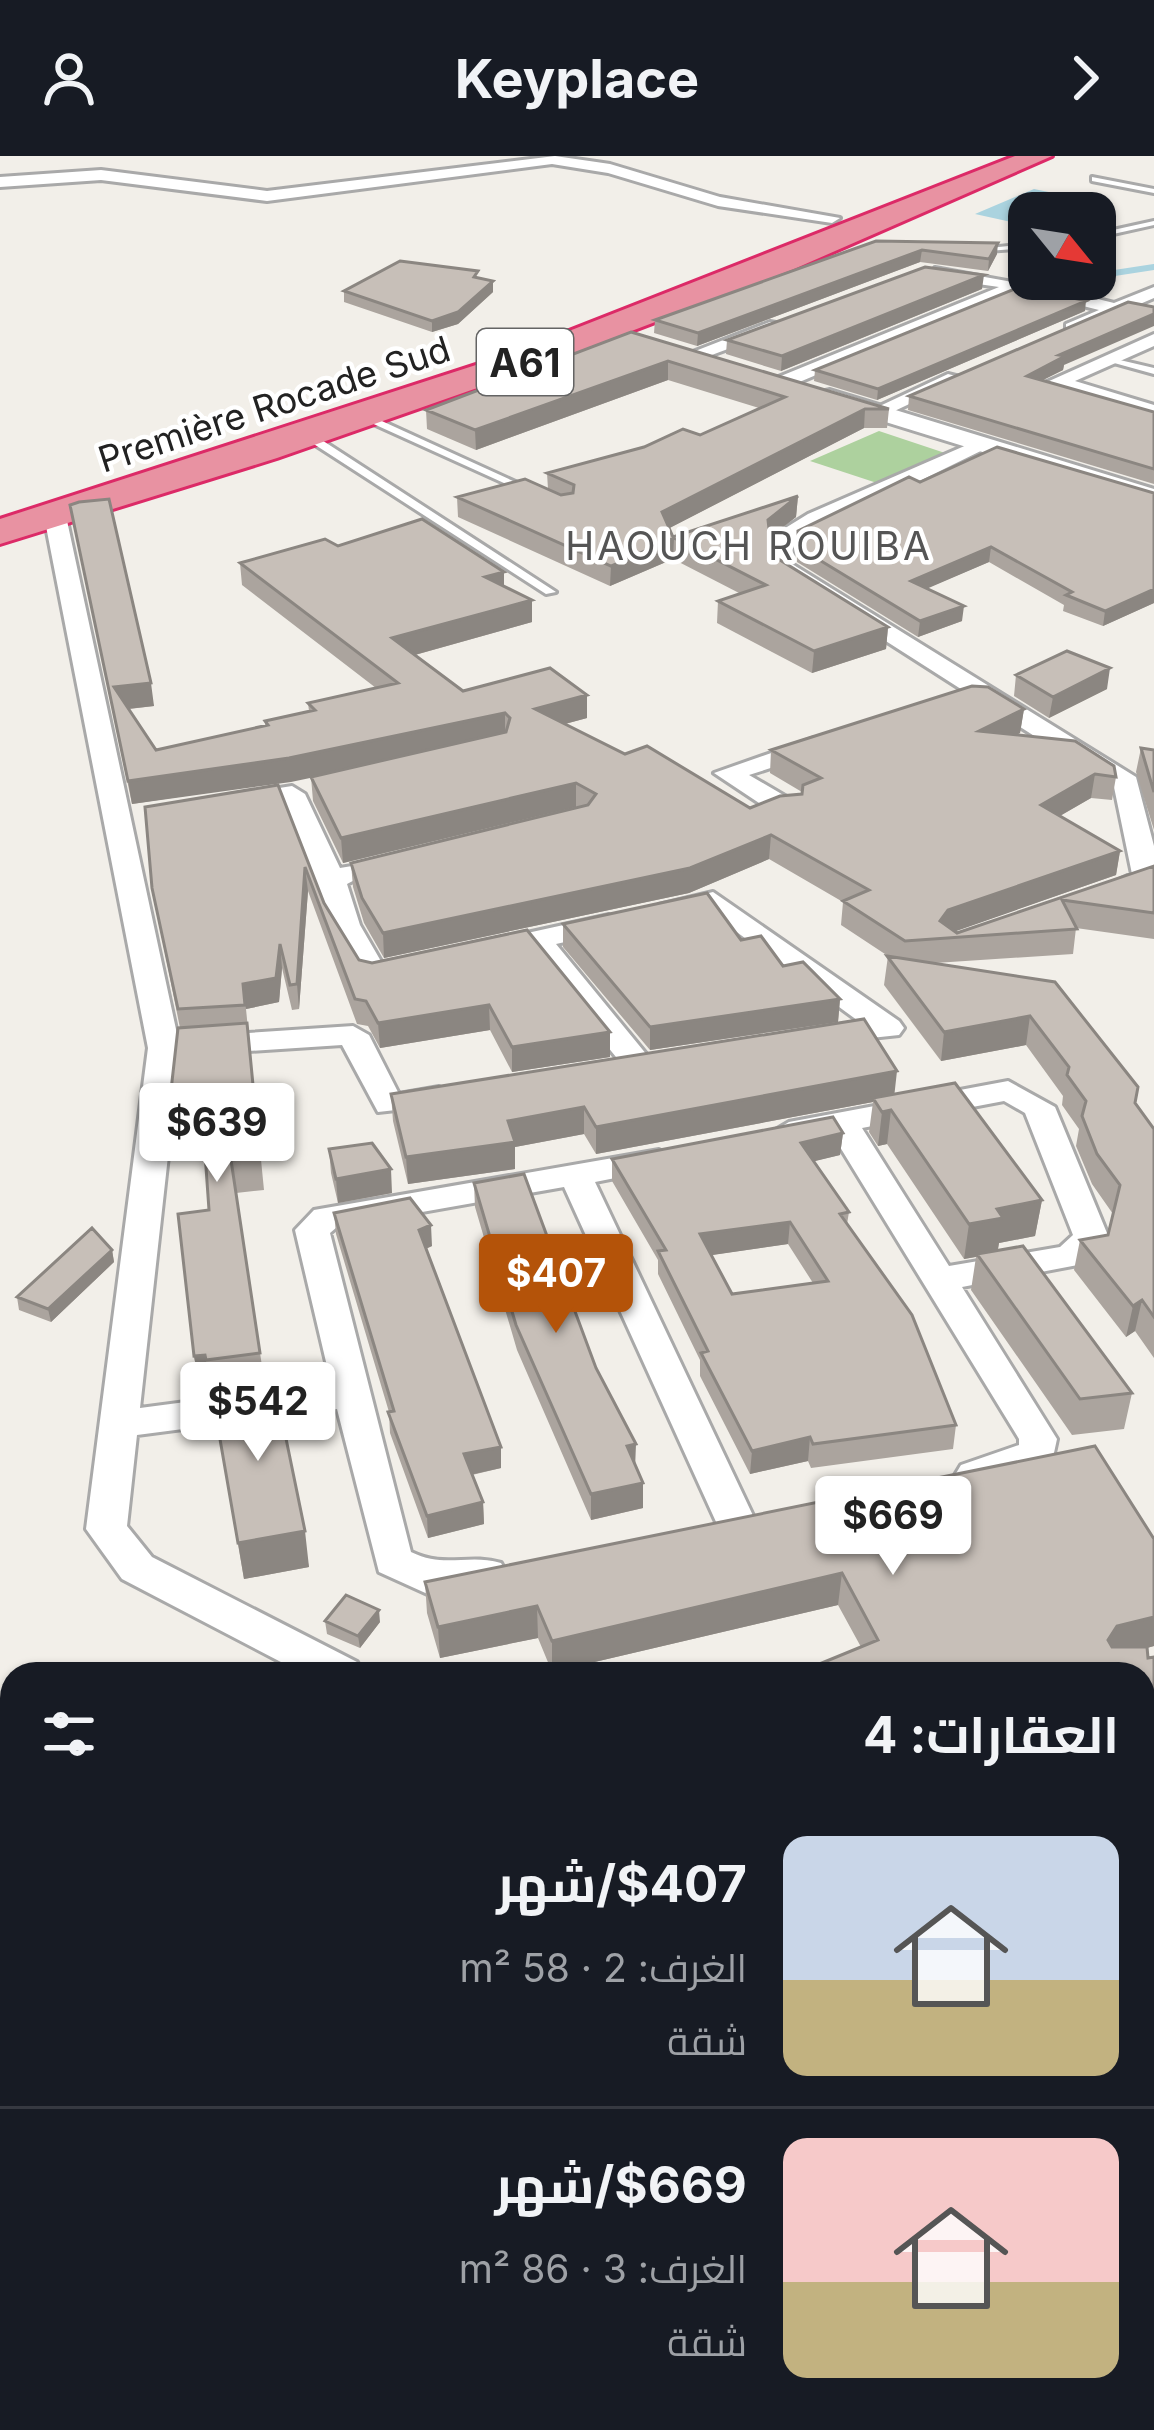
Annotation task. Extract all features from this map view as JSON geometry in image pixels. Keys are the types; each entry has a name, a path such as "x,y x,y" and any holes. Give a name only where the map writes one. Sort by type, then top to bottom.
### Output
{"highway":[{"name":"Première Rocade Sud","path":"0,511 269,429 634,299 842,236 982,156"},
{"name":"Première Rocade Sud","path":"0,532 370,419 609,331 1038,156"}],"street":[{"path":"0,182 101,175 279,195 552,160 610,169 842,236"},
{"path":"922,271 1008,283"},
{"path":"761,376 1008,289"},
{"path":"1051,337 1154,292"},
{"path":"1080,300 1116,309"},
{"path":"673,349 798,317"},
{"path":"609,331 1154,497"},
{"path":"1154,340 1057,382 1154,411"},
{"path":"877,412 986,365"},
{"path":"983,445 816,519 782,540 781,567 1126,782 1147,878 1083,900"},
{"path":"55,516 128,821 164,1048 106,1528 137,1568 318,1662"},
{"path":"940,706 983,692"},
{"path":"787,809 727,773 833,740"},
{"path":"205,808 303,791 345,925 389,1105 480,1091"},
{"path":"331,879 376,868"},
{"path":"164,1048 363,1005 455,957 713,902 888,1028 797,1042"},
{"path":"536,939 651,1064 594,1073"},
{"path":"749,1140 1008,1091 1039,1107 1093,1238 1071,1256 940,1279"},
{"path":"841,1120 1038,1439 1038,1452 1009,1468 929,1485"},
{"path":"523,1568 432,1580 393,1561 348,1394 312,1230 316,1222 704,1150"},
{"path":"574,1175 737,1524"},
{"path":"121,1424 348,1394"},
{"path":"694,1533 780,1516"}],"lane":[{"path":"1095,179 1154,191"},
{"path":"1116,231 1154,223"},
{"path":"949,250 1008,247"},
{"path":"1110,359 1154,371"},
{"path":"370,419 546,498"},
{"path":"310,437 550,592"}],"green space":[{"path":"879,431 951,455 883,485 810,461"}],"water":[{"path":"1008,200 1008,221 975,214"}],"building":[{"path":"876,241 998,243 989,259 922,250 698,333 655,320"},
{"path":"400,261 478,271 474,277 493,281 458,312 432,321 344,291"},
{"path":"925,267 984,275 782,356 727,340"},
{"path":"1008,292 1008,300 1086,301 878,389 815,370"},
{"path":"1128,302 1154,307 1154,314 1059,355 1065,356 1027,376 1154,412 1154,469 909,396"},
{"path":"631,332 889,409 865,409 662,512 673,537 798,496 768,520 772,555 888,627 814,651 718,601 766,585 674,538 611,566 457,497 525,479 561,495 573,493 574,485 547,473 644,447 683,429 700,435 785,397 668,361 475,430 426,410"},
{"path":"997,447 1154,493 1154,589 1105,611 1066,595 1072,592 991,547 911,581 964,606 920,621 798,547 798,531 909,477 920,482"},
{"path":"109,499 151,683 114,687 156,750 268,725 265,721 315,710 308,703 398,683 240,563 325,539 338,546 422,519 504,572 485,577 532,600 392,638 463,691 550,668 587,695 535,709 625,754 647,746 750,808 780,796 802,794 803,785 821,778 771,750 972,686 988,687 1024,709 979,731 1075,741 1114,766 1116,777 1095,774 1041,805 1120,851 948,910 940,921 957,933 1154,866 1154,913 1062,900 1077,929 905,941 843,901 869,890 771,835 690,868 383,933 362,898 351,863 588,805 596,794 576,783 341,838 311,777 506,732 510,718 505,713 289,758 128,781 70,505"},
{"path":"1067,651 1110,668 1053,697 1016,675"},
{"path":"1141,748 1154,750 1154,792"},
{"path":"278,785 324,903 359,960 372,963 527,930 610,1032 512,1047 489,1005 378,1023 366,1001 355,999 305,867 297,984 290,985 280,944 276,978 243,984 245,1005 178,1009 152,888 145,807"},
{"path":"707,893 741,940 761,936 783,966 803,962 840,999 650,1027 563,924"},
{"path":"887,956 1055,982 1138,1087 1135,1103 1154,1129 1154,1317 1142,1300 1133,1306 1080,1240 1108,1235 1120,1185 1097,1154 1082,1116 1086,1101 1067,1075 1069,1067 1030,1016 944,1032"},
{"path":"864,1019 897,1071 596,1127 584,1107 508,1121 515,1142 406,1157 391,1094"},
{"path":"247,1023 260,1157 231,1160 260,1353 206,1360 205,1355 194,1356 178,1214 209,1210 203,1125 167,1126 178,1028"},
{"path":"955,1083 1042,1200 997,1209 1003,1218 969,1224 891,1110 882,1112 873,1098"},
{"path":"833,1117 843,1133 801,1143 849,1212 840,1214 912,1315 956,1425 813,1444 810,1437 752,1451 701,1353 708,1351 658,1251 666,1250 612,1159","holes":["790,1222 828,1281 732,1294 700,1234"]},
{"path":"372,1143 391,1169 336,1179 329,1149"},
{"path":"524,1174 596,1368 636,1444 627,1446 643,1483 591,1494 516,1325 474,1183"},
{"path":"410,1198 431,1225 419,1230 501,1447 464,1454 483,1502 427,1516 388,1412 394,1411 334,1213"},
{"path":"92,1228 112,1250 48,1309 17,1297"},
{"path":"1023,1246 1132,1393 1080,1399 977,1254"},
{"path":"275,1385 305,1531 238,1543 212,1393"},
{"path":"1095,1446 1154,1539 1154,1617 1117,1626 1108,1640 1112,1647 1147,1647 1148,1658 1154,1657 1154,1662 824,1662 878,1640 842,1573 552,1641 537,1606 438,1627 425,1582"},
{"path":"346,1595 379,1610 358,1636 325,1621"}],"waterway":[{"path":"1116,273 1154,267"}],"district":[{"name":"HAOUCH ROUIBA","path":"749,545"}]}
